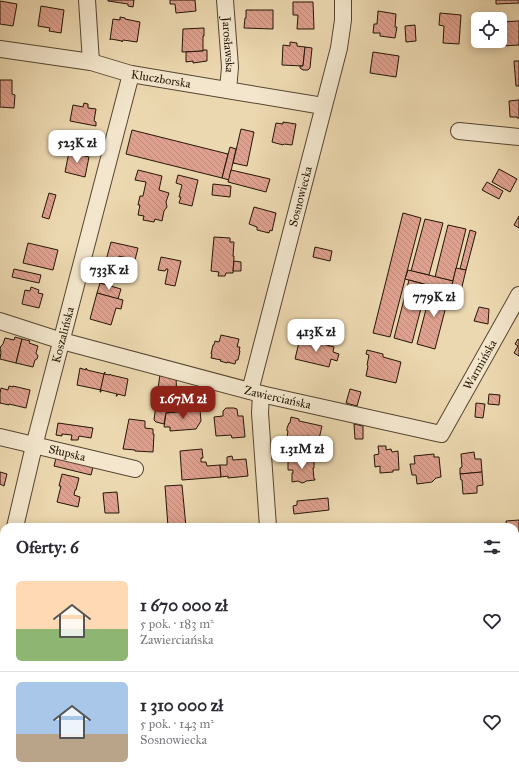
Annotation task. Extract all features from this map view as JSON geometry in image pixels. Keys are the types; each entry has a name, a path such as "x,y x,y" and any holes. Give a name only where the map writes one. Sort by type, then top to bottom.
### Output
{"street":[{"path":"87,0 91,62"},
{"name":"Jarosławska","path":"224,0 230,68 228,90"},
{"name":"Sosnowiecka","path":"268,523 260,413 256,392 323,106 339,48 343,20 343,0"},
{"name":"Kluczborska","path":"0,50 91,62 131,74 323,106"},
{"name":"Koszalińska","path":"16,523 34,446 131,74"},
{"path":"459,132 519,137"},
{"name":"Warmińska","path":"441,434 519,295"},
{"name":"Zawierciańska","path":"0,321 62,341 256,392 441,434"},
{"name":"Słupska","path":"0,437 135,469"}],"building":[{"path":"108,0 134,0 133,7 128,6 128,4"},
{"path":"170,0 195,0 196,11 176,13 175,4 170,4"},
{"path":"496,0 519,0 519,3 496,4"},
{"path":"0,1 17,4 13,26 0,24"},
{"path":"293,2 313,2 314,29 297,29 298,15 293,15"},
{"path":"41,6 64,10 61,33 49,31 50,28 38,26"},
{"path":"246,10 273,10 273,29 244,28"},
{"path":"378,11 396,14 395,27 397,27 395,38 380,36 380,33 373,33 374,24 377,24"},
{"path":"440,13 461,15 459,44 443,43 444,26 439,25"},
{"path":"120,17 140,22 137,42 110,40 113,19 120,20"},
{"path":"519,21 519,45 507,46 507,22"},
{"path":"415,25 416,41 406,42 405,26"},
{"path":"204,28 203,51 182,52 183,29"},
{"path":"290,42 297,43 297,46 305,47 303,66 282,65 283,45 290,46"},
{"path":"305,47 312,48 310,68 308,70 303,70 300,68 300,66 303,66"},
{"path":"207,50 207,61 193,63 193,61 186,62 186,52"},
{"path":"373,52 399,56 396,77 370,73"},
{"path":"514,61 519,61 519,86 516,86"},
{"path":"0,80 12,80 12,94 15,95 14,108 0,107"},
{"path":"519,100 519,118 510,117 509,101"},
{"path":"84,103 88,104 88,108 96,109 94,121 96,122 96,126 70,121 73,105 83,107"},
{"path":"283,122 296,124 292,145 283,145 272,142 276,123 283,124"},
{"path":"241,129 254,132 247,166 233,163"},
{"path":"132,130 228,154 222,178 126,154"},
{"path":"230,147 236,149 229,180 222,178"},
{"path":"69,152 89,157 85,177 65,172"},
{"path":"499,169 517,179 510,192 492,182"},
{"path":"138,170 162,176 159,190 169,193 166,202 167,207 164,211 162,221 155,219 154,222 143,220 144,216 138,215 140,196 143,196 146,182 135,180"},
{"path":"231,170 270,179 266,192 228,182"},
{"path":"178,175 198,180 192,206 179,203 182,185 176,183"},
{"path":"487,182 503,191 499,199 482,190"},
{"path":"213,184 231,186 230,197 212,195"},
{"path":"49,193 56,195 49,219 42,217"},
{"path":"254,207 276,213 272,231 270,230 269,233 257,230 257,227 249,224"},
{"path":"403,213 421,218 390,337 373,333"},
{"path":"519,216 519,228 514,225"},
{"path":"425,219 443,223 429,275 411,271"},
{"path":"448,225 466,229 453,281 435,277"},
{"path":"470,230 476,232 466,270 460,269"},
{"path":"214,237 230,238 230,242 234,242 233,273 226,273 225,276 218,276 219,272 211,271"},
{"path":"111,242 138,248 135,260 119,256 116,268 119,268 117,278 102,275"},
{"path":"28,243 58,250 53,270 23,263"},
{"path":"315,247 332,251 330,261 313,257"},
{"path":"161,257 181,261 175,286 165,284 168,269 165,271 158,270"},
{"path":"234,261 241,262 241,271 233,271"},
{"path":"456,268 466,270 460,295 450,293"},
{"path":"14,269 41,275 39,283 12,277"},
{"path":"408,270 453,281 450,291 405,279"},
{"path":"409,280 427,285 412,343 394,338"},
{"path":"100,283 121,289 118,299 97,293"},
{"path":"432,286 450,291 435,349 417,344"},
{"path":"31,287 39,290 38,293 43,294 39,308 22,304 25,290 30,291"},
{"path":"97,293 123,300 121,309 116,308 111,325 90,319"},
{"path":"479,307 489,309 488,324 474,321"},
{"path":"221,335 239,339 237,347 240,347 240,351 238,360 236,360 235,364 211,358 213,345 215,341 219,342"},
{"path":"15,337 22,339 16,363 0,359 0,349 5,338 14,340"},
{"path":"300,338 334,347 333,352 339,354 337,361 331,359 329,367 295,359"},
{"path":"22,339 30,341 29,343 38,346 36,353 38,356 33,367 16,363"},
{"path":"518,339 519,356 514,353 518,346 515,344"},
{"path":"367,350 383,354 383,357 401,362 396,383 366,376 369,355 366,354"},
{"path":"80,368 86,370 86,368 87,370 104,374 105,372 101,390 77,385"},
{"path":"104,374 110,374 128,379 125,396 118,394 116,396 117,394 101,390 100,392"},
{"path":"160,374 176,378 177,398 181,398 183,400 184,412 166,413 164,424 154,420"},
{"path":"9,386 30,390 26,408 0,403 1,388 8,390"},
{"path":"350,389 361,392 357,406 346,403"},
{"path":"489,394 500,395 499,405 488,404"},
{"path":"476,403 485,404 483,418 475,417"},
{"path":"226,408 237,409 238,416 243,416 245,437 232,438 231,435 216,436 214,417 223,416 223,411"},
{"path":"200,410 201,421 196,429 170,431 170,427 164,427 166,413"},
{"path":"291,417 299,419 299,421 322,426 319,439 307,436 306,442 287,437 287,428"},
{"path":"129,419 145,421 145,428 153,429 153,452 123,449"},
{"path":"58,423 93,428 91,438 79,436 78,440 71,440 72,435 56,435"},
{"path":"354,424 363,426 363,439 355,439"},
{"path":"378,446 386,446 386,450 391,449 392,452 398,451 399,470 380,473 380,466 375,467 374,455 379,454"},
{"path":"202,449 203,458 201,458 201,462 206,462 207,466 220,465 221,477 182,480 180,451"},
{"path":"474,452 475,459 481,459 482,472 460,474 460,468 462,467 461,454"},
{"path":"434,454 434,457 439,457 441,477 436,478 432,482 417,484 416,475 412,475 410,464 415,464 414,456"},
{"path":"232,456 233,460 246,459 248,476 228,478 228,476 221,477 220,465 227,465 227,457"},
{"path":"56,458 93,467 91,475 54,466"},
{"path":"314,459 313,468 315,480 302,483 298,481 292,482 293,470 288,470 288,461"},
{"path":"0,472 7,474 4,486 0,484"},
{"path":"482,472 483,485 477,486 477,493 463,494 460,474"},
{"path":"62,474 79,478 74,495 80,497 78,507 57,502"},
{"path":"182,485 186,523 168,523 165,486"},
{"path":"117,492 119,513 105,513 103,493"},
{"path":"328,498 329,510 294,514 293,506 297,505 297,501"},
{"path":"519,520 519,523 506,523 506,521"}]}
